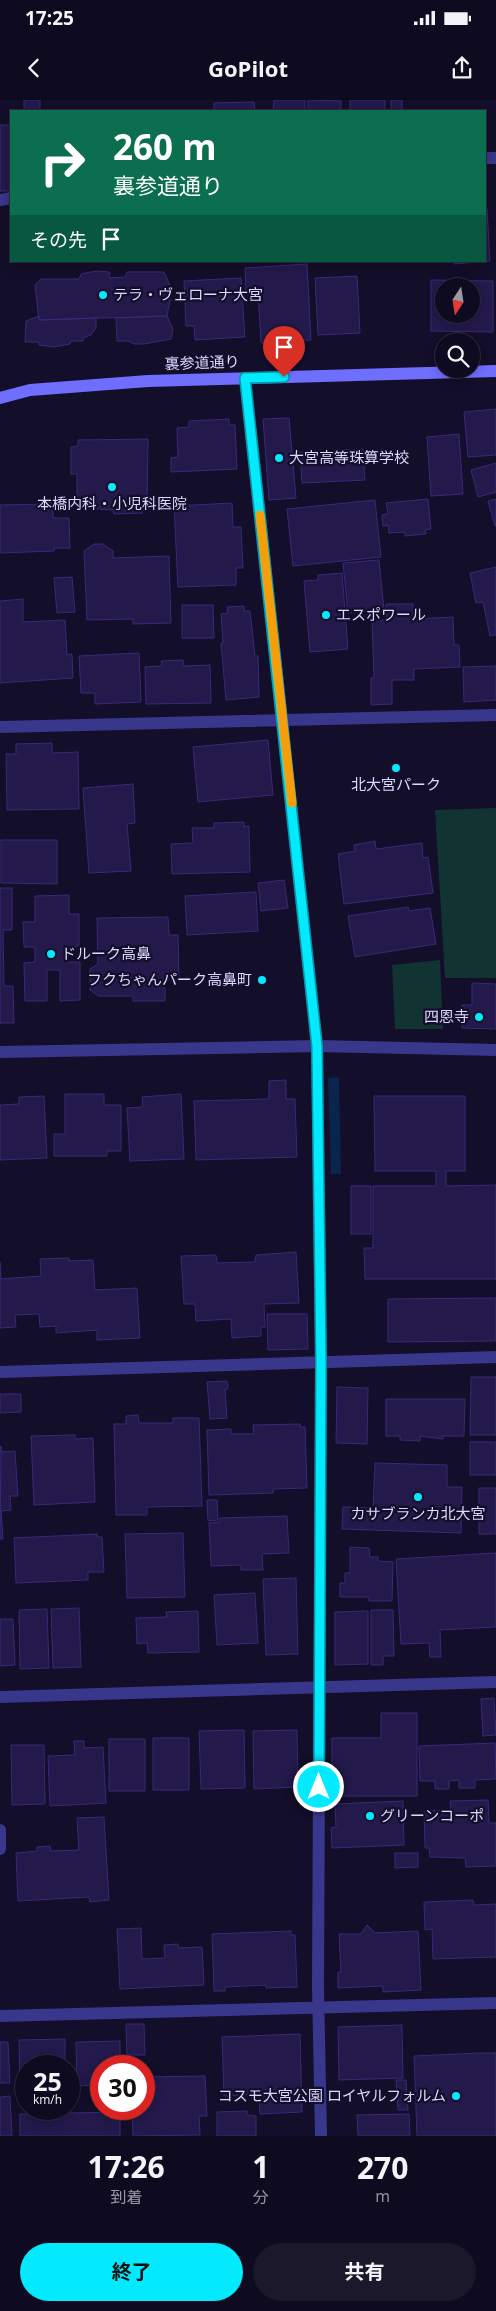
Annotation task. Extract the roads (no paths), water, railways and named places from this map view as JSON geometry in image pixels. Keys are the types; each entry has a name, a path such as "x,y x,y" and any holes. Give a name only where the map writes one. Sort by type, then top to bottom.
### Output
{"street":[{"name":"裏参道通り","path":"0,398 30,390 148,381 496,371"},
{"path":"245,378 317,1046 321,1362 318,2007 321,2136"},
{"path":"0,727 496,714"},
{"path":"0,1052 317,1046 496,1050"},
{"path":"0,1372 496,1357"},
{"path":"0,1697 496,1682"},
{"path":"0,1830 0,1849"},
{"path":"0,2016 496,2003"}],"water":[{"path":"339,1077 341,1174 331,1174 328,1078"}],"place":[{"name":"テラ・ヴェローナ大宮","path":"103,295"},
{"name":"大宮高等珠算学校","path":"279,458"},
{"name":"本橋内科・小児科医院","path":"112,487"},
{"name":"エスポワール","path":"326,615"},
{"name":"北大宮パーク","path":"396,768"},
{"name":"ドルーク高鼻","path":"51,954"},
{"name":"フクちゃんパーク高鼻町","path":"262,980"},
{"name":"四恩寺","path":"479,1017"},
{"name":"カサブランカ北大宮","path":"418,1497"},
{"name":"グリーンコーポ","path":"370,1816"},
{"name":"コスモ大宮公園 ロイヤルフォルム","path":"456,2096"}]}
